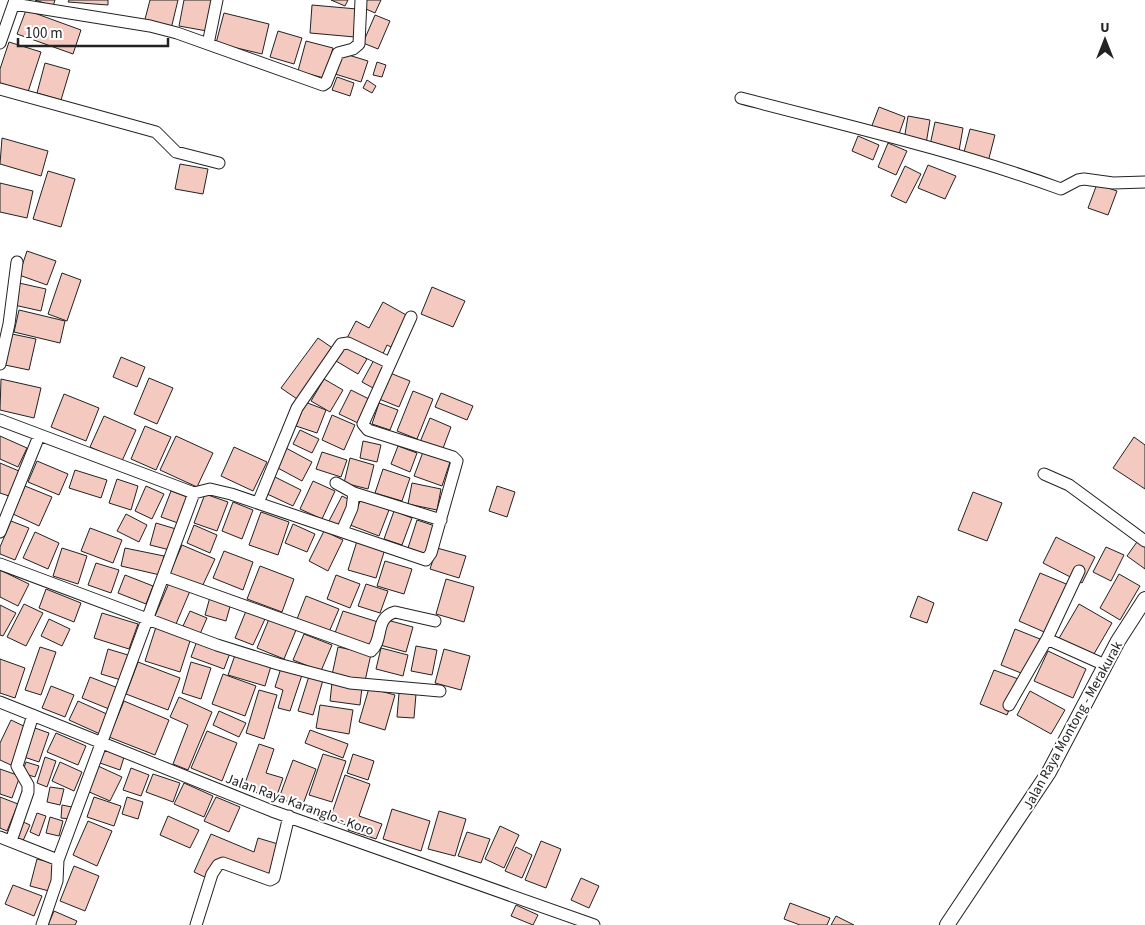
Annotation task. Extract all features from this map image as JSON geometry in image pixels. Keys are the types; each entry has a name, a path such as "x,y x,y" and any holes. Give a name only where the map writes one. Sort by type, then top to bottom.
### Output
{"main road":[{"name":"Jalan Raya Montong - Merakurak","path":"947,925 1049,772 1105,665 1145,599"}],"street":[{"path":"208,44 217,0"},
{"path":"0,43 15,2 150,26 208,44 323,85 326,83 338,53 353,49 359,44 361,0"},
{"path":"0,89 156,132 176,152 219,163"},
{"path":"741,98 838,122 1014,171 1061,188 1084,179 1113,183 1145,182"},
{"path":"0,364 9,324 17,262"},
{"path":"0,420 194,493 210,489 258,503 426,560 431,553 441,520 456,466 455,459 368,430 364,427 364,422 411,317"},
{"path":"258,503 296,408 341,344 348,343 390,364"},
{"path":"0,532 39,436"},
{"path":"1044,474 1069,485 1145,541"},
{"path":"336,482 354,493 441,520"},
{"path":"42,925 57,881 58,860 194,493"},
{"path":"342,531 352,508 354,493"},
{"path":"0,564 245,654 350,683 440,691"},
{"path":"1009,705 1047,639 1079,571"},
{"path":"164,577 371,651 375,647 382,619 390,613 395,612 435,621"},
{"path":"1047,639 1105,665"},
{"name":"Jalan Raya Karanglo - Koro","path":"0,702 219,790 594,925"},
{"path":"33,715 17,766 28,785 28,792 5,839 58,860"},
{"path":"196,925 212,874 218,865 223,863 270,880 274,878 289,816"}],"building":[{"path":"35,0 55,0 53,6"},
{"path":"69,0 108,0 108,5 68,2"},
{"path":"150,0 178,0 171,29 144,23"},
{"path":"184,0 213,0 207,31 179,26"},
{"path":"331,0 348,0 345,6"},
{"path":"360,0 381,0 375,13 357,5"},
{"path":"312,5 357,9 355,37 310,33"},
{"path":"26,10 81,30 73,54 17,34"},
{"path":"224,13 269,24 262,54 216,43"},
{"path":"375,15 390,21 378,49 363,43"},
{"path":"278,31 302,38 294,64 270,57"},
{"path":"306,41 333,48 324,78 298,71"},
{"path":"9,42 41,52 28,92 0,83 0,69"},
{"path":"342,53 368,61 361,82 335,74"},
{"path":"377,62 386,65 382,77 373,75"},
{"path":"45,63 70,70 61,100 37,93"},
{"path":"337,77 354,83 350,96 332,90"},
{"path":"367,80 376,86 372,93 363,88"},
{"path":"879,107 905,117 898,137 871,128"},
{"path":"908,116 930,120 926,144 904,140"},
{"path":"935,122 963,128 959,151 930,145"},
{"path":"970,129 995,135 988,162 963,156"},
{"path":"858,136 879,145 873,160 852,151"},
{"path":"2,138 48,151 41,176 0,164"},
{"path":"888,143 907,151 896,175 878,167"},
{"path":"180,164 208,169 203,194 175,189"},
{"path":"928,165 956,176 945,199 918,188"},
{"path":"905,166 921,174 906,203 891,196"},
{"path":"48,171 75,179 61,227 33,219"},
{"path":"0,183 33,191 27,218 0,212"},
{"path":"1097,184 1117,191 1108,215 1088,208"},
{"path":"27,251 56,261 47,285 19,275"},
{"path":"62,273 81,280 67,321 48,314"},
{"path":"19,283 46,289 41,311 14,305"},
{"path":"432,287 465,301 453,327 421,314"},
{"path":"383,302 408,316 391,347 387,345 382,356 347,338 356,321 369,328"},
{"path":"19,310 65,321 60,343 14,332"},
{"path":"12,334 36,339 29,370 5,365"},
{"path":"318,338 334,349 297,399 281,388"},
{"path":"346,346 367,359 358,374 336,361"},
{"path":"121,357 145,367 137,387 113,377"},
{"path":"375,358 386,364 373,388 362,382"},
{"path":"390,373 410,381 399,407 379,399"},
{"path":"149,378 173,388 157,424 134,414"},
{"path":"1,379 41,388 34,418 0,410"},
{"path":"324,379 343,390 330,412 311,401"},
{"path":"351,390 369,399 358,423 339,414"},
{"path":"413,391 433,399 417,439 397,431"},
{"path":"441,393 473,406 467,420 435,407"},
{"path":"64,394 99,408 86,441 51,427"},
{"path":"305,402 326,410 317,433 296,426"},
{"path":"379,403 398,410 390,430 372,424"},
{"path":"332,415 355,425 344,450 322,440"},
{"path":"104,416 136,430 122,461 90,447"},
{"path":"430,418 451,427 442,451 420,442"},
{"path":"145,426 171,437 156,470 131,459"},
{"path":"300,430 319,439 312,453 293,444"},
{"path":"0,436 27,448 18,467 0,459"},
{"path":"176,436 213,453 197,487 160,470"},
{"path":"1134,437 1145,445 1145,489 1113,468"},
{"path":"363,441 381,445 377,462 360,458"},
{"path":"398,446 417,453 410,472 391,464"},
{"path":"234,447 267,462 253,491 221,476"},
{"path":"286,448 312,462 302,481 276,467"},
{"path":"322,452 347,460 341,477 316,469"},
{"path":"423,452 450,462 442,486 414,476"},
{"path":"350,458 374,465 368,489 344,483"},
{"path":"37,461 68,474 59,495 28,482"},
{"path":"0,463 19,471 9,496 0,493"},
{"path":"383,469 410,478 402,501 375,493"},
{"path":"75,470 107,480 101,498 69,488"},
{"path":"273,476 301,490 293,506 265,493"},
{"path":"117,479 138,486 131,510 109,503"},
{"path":"313,481 335,491 322,519 300,509"},
{"path":"412,483 441,489 437,510 408,504"},
{"path":"25,486 52,497 39,526 13,514"},
{"path":"146,486 164,494 152,519 135,511"},
{"path":"497,486 515,492 507,517 489,511"},
{"path":"171,491 187,497 178,523 161,517"},
{"path":"973,492 1002,503 987,541 958,530"},
{"path":"205,494 228,502 217,531 194,523"},
{"path":"342,496 352,501 339,526 329,521"},
{"path":"361,499 389,510 379,536 350,525"},
{"path":"233,502 253,510 242,539 222,531"},
{"path":"394,511 412,518 402,545 384,539"},
{"path":"261,512 289,522 278,555 249,545"},
{"path":"126,514 147,525 139,542 117,531"},
{"path":"417,520 435,526 427,554 408,548"},
{"path":"11,521 29,528 15,560 0,554 0,547"},
{"path":"156,523 176,529 170,550 150,545"},
{"path":"293,524 315,534 307,552 285,543"},
{"path":"194,525 217,535 210,553 187,543"},
{"path":"90,528 122,540 113,563 81,551"},
{"path":"324,531 343,540 328,571 309,561"},
{"path":"35,532 59,543 48,569 23,558"},
{"path":"1056,537 1095,557 1082,583 1043,563"},
{"path":"1139,539 1145,543 1145,569 1127,556"},
{"path":"357,541 385,549 376,578 348,570"},
{"path":"182,545 215,559 201,589 169,575"},
{"path":"1106,547 1124,555 1111,581 1093,572"},
{"path":"62,548 87,556 78,584 53,576"},
{"path":"125,548 164,556 160,575 121,566"},
{"path":"437,548 466,556 459,578 430,569"},
{"path":"224,551 253,562 243,590 213,578"},
{"path":"385,561 412,569 404,594 377,586"},
{"path":"96,563 119,570 111,593 88,585"},
{"path":"260,566 294,579 282,612 247,599"},
{"path":"0,570 29,584 18,606 0,597"},
{"path":"1040,573 1071,586 1051,635 1019,621"},
{"path":"1119,574 1140,586 1120,620 1100,608"},
{"path":"125,575 153,586 146,604 118,593"},
{"path":"336,575 360,584 350,608 327,599"},
{"path":"446,579 474,587 464,622 436,614"},
{"path":"169,583 190,591 176,624 155,616"},
{"path":"366,584 388,591 380,613 358,606"},
{"path":"46,589 81,603 74,622 39,608"},
{"path":"306,596 339,609 329,632 297,619"},
{"path":"918,596 934,603 927,623 910,617"},
{"path":"210,597 231,603 226,621 205,615"},
{"path":"24,604 43,613 26,646 7,637"},
{"path":"1079,604 1112,623 1091,659 1058,640"},
{"path":"0,605 16,613 3,636 0,635"},
{"path":"190,611 207,618 200,634 183,626"},
{"path":"246,611 265,619 253,645 235,638"},
{"path":"343,611 378,622 370,645 335,633"},
{"path":"102,613 138,624 129,649 94,638"},
{"path":"49,619 70,629 62,646 41,636"},
{"path":"269,619 296,630 284,659 257,648"},
{"path":"387,620 413,627 406,652 380,645"},
{"path":"156,627 191,638 180,672 145,661"},
{"path":"1015,629 1040,639 1026,675 1001,665"},
{"path":"304,634 332,645 321,671 293,660"},
{"path":"197,641 230,653 224,669 191,657"},
{"path":"416,646 437,650 432,675 411,671"},
{"path":"40,647 56,652 41,695 25,690"},
{"path":"338,647 371,654 365,681 332,675"},
{"path":"381,648 408,655 403,676 376,669"},
{"path":"108,649 128,655 121,680 101,674"},
{"path":"444,649 470,656 461,690 435,683"},
{"path":"1048,651 1086,669 1073,698 1034,681"},
{"path":"235,655 271,666 265,686 228,675"},
{"path":"0,659 25,668 15,698 0,693"},
{"path":"138,662 180,678 168,710 126,694"},
{"path":"191,662 211,668 201,699 182,693"},
{"path":"281,668 302,675 290,711 278,708 283,690 275,687"},
{"path":"994,670 1021,680 1007,715 980,704"},
{"path":"223,674 256,686 245,716 212,704"},
{"path":"309,676 323,680 313,715 298,711"},
{"path":"90,677 118,688 109,709 82,698"},
{"path":"332,683 362,687 360,705 330,701"},
{"path":"51,686 74,695 65,717 42,708"},
{"path":"369,688 395,695 385,730 359,722"},
{"path":"259,690 277,695 264,739 246,733"},
{"path":"1030,691 1065,710 1051,734 1017,715"},
{"path":"399,693 416,694 414,718 397,717"},
{"path":"179,697 212,712 188,770 173,764 188,725 170,717"},
{"path":"78,701 109,715 100,734 69,720"},
{"path":"124,701 169,720 155,755 109,737"},
{"path":"320,705 353,710 349,734 316,728"},
{"path":"219,711 246,723 239,737 213,725"},
{"path":"11,720 28,728 11,765 0,760 0,743"},
{"path":"35,728 49,733 39,762 24,757"},
{"path":"310,730 348,744 343,758 305,743"},
{"path":"207,731 237,743 222,781 191,768"},
{"path":"56,733 86,746 78,765 47,752"},
{"path":"259,744 274,749 266,773 283,778 276,798 243,789"},
{"path":"105,748 125,754 120,770 100,763"},
{"path":"323,754 346,761 332,802 309,795"},
{"path":"353,754 374,761 368,780 347,773"},
{"path":"45,757 56,761 47,787 37,783"},
{"path":"293,760 316,769 302,807 279,798"},
{"path":"26,762 39,766 35,777 22,773"},
{"path":"60,762 82,772 74,791 52,781"},
{"path":"98,766 122,777 110,801 87,791"},
{"path":"131,768 149,775 141,796 123,790"},
{"path":"0,769 20,776 12,798 0,794"},
{"path":"153,774 180,783 173,802 146,792"},
{"path":"345,775 370,784 359,816 382,824 376,839 348,830 349,826 330,819"},
{"path":"184,783 213,796 204,817 174,804"},
{"path":"50,787 64,789 60,805 47,802"},
{"path":"0,797 18,804 7,831 0,828"},
{"path":"94,797 121,806 114,826 87,817"},
{"path":"127,797 143,802 138,819 122,814"},
{"path":"216,797 240,807 229,832 204,821"},
{"path":"62,805 72,807 70,819 61,818"},
{"path":"392,809 430,821 421,851 383,839"},
{"path":"439,811 466,819 455,856 428,849"},
{"path":"37,813 46,816 39,836 30,832"},
{"path":"168,816 199,830 190,848 160,835"},
{"path":"50,817 63,821 59,836 46,833"},
{"path":"21,821 30,825 22,843 13,839"},
{"path":"88,821 112,831 97,866 73,855"},
{"path":"500,826 519,835 504,868 485,859"},
{"path":"467,832 490,839 481,863 458,856"},
{"path":"211,834 254,852 258,838 278,844 269,879 217,861 209,879 194,872"},
{"path":"541,841 561,849 546,888 525,880"},
{"path":"516,847 532,855 522,878 505,871"},
{"path":"37,859 57,864 49,891 30,886"},
{"path":"74,866 99,876 85,911 60,901"},
{"path":"581,878 599,886 589,908 571,900"},
{"path":"13,885 42,896 34,916 5,904"},
{"path":"790,903 830,918 827,925 800,925 784,919"},
{"path":"516,905 538,915 533,925 511,916"},
{"path":"54,911 77,921 75,925 48,925"},
{"path":"836,916 854,925 831,925"}]}
